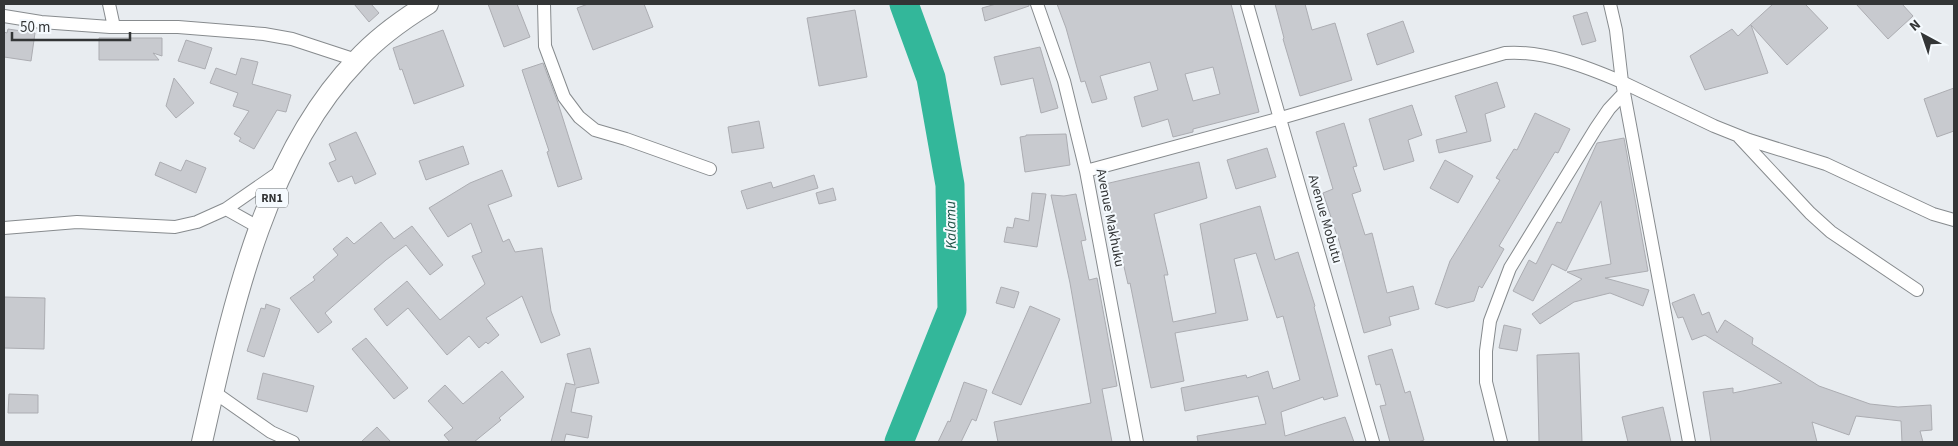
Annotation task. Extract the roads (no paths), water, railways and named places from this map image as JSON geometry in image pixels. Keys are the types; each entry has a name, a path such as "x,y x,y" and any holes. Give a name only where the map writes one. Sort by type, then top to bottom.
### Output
{"highway":[{"name":"RN1","path":"202,442 234,307 260,228 282,170 307,124 331,90 356,60 402,20 428,4"}],"street":[{"path":"109,4 114,27"},
{"path":"544,4 545,46 564,97 579,117 595,130 710,169"},
{"name":"Avenue Makhuku","path":"1037,4 1064,81 1086,171 1136,442"},
{"name":"Avenue Mobutu","path":"1247,4 1372,442"},
{"path":"1610,4 1623,88 1689,442"},
{"path":"4,16 41,22 114,27 178,26 264,34 292,39 356,60"},
{"path":"1086,171 1281,118 1505,53 1520,52 1580,64 1623,88 1714,126 1826,164 1933,214 1954,220"},
{"path":"1501,442 1486,382 1486,351 1489,328 1498,299 1510,268 1623,88"},
{"path":"1737,135 1810,213 1831,232 1917,290"},
{"path":"4,228 77,222 175,227 198,222 226,209 282,170"},
{"path":"226,209 260,228"},
{"path":"214,392 271,432 293,442"}],"waterway":[{"name":"Kalamu","path":"899,442 952,310 950,185 931,78 904,4"}]}
